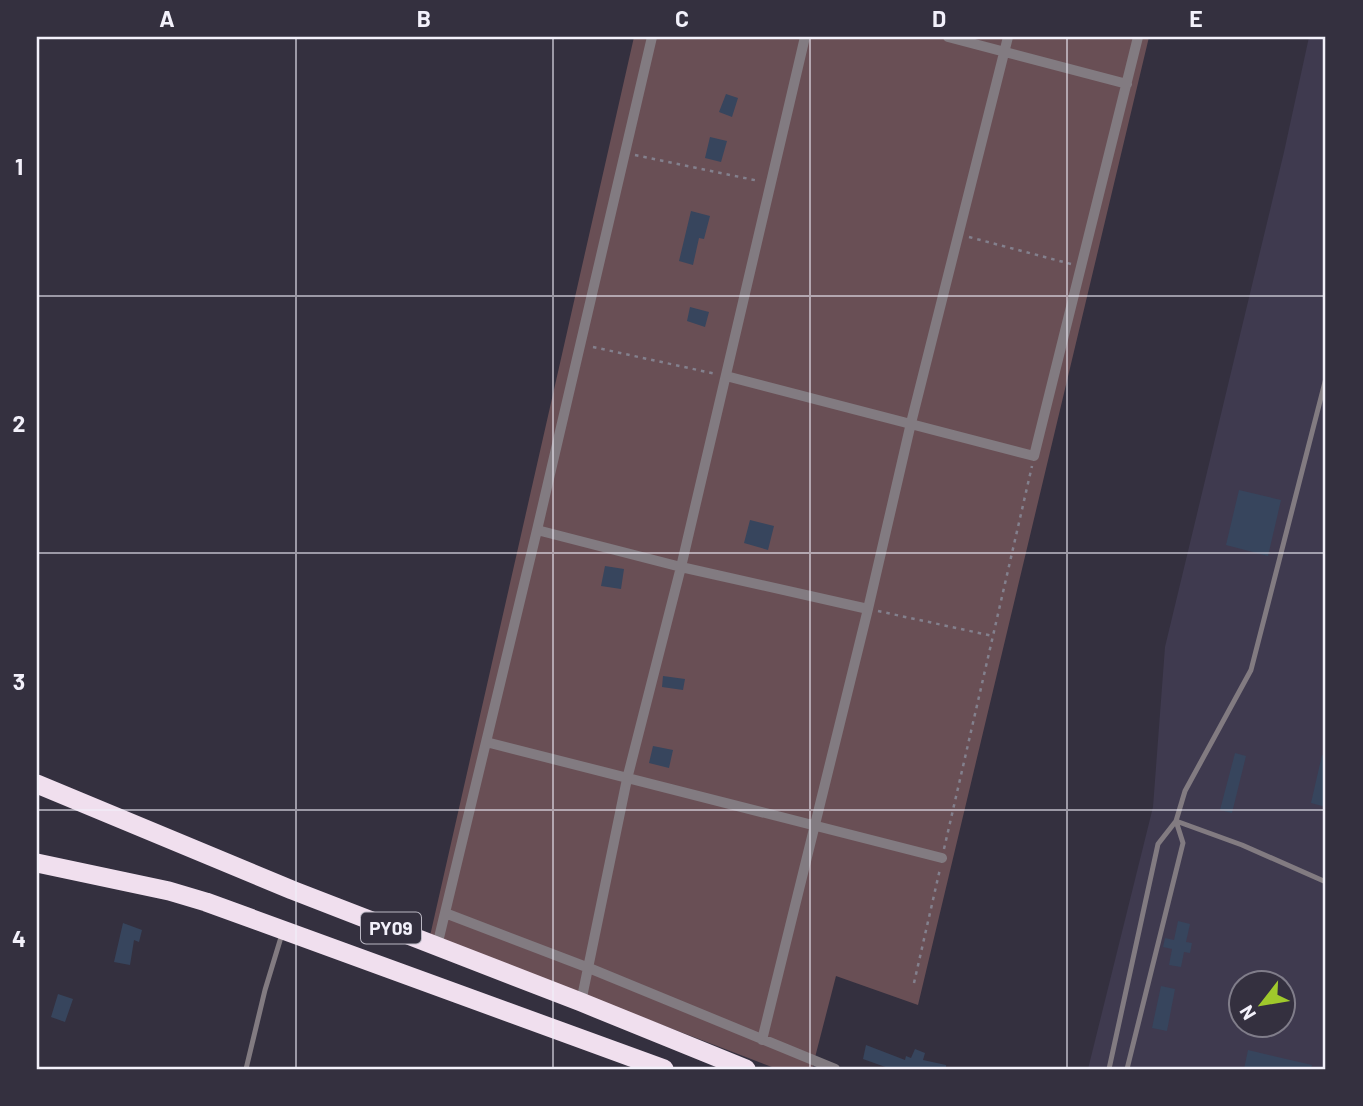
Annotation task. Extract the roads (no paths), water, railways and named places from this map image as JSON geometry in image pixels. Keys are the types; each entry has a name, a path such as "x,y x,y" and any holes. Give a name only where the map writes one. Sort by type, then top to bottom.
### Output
{"highway":[{"name":"PY09","path":"37,784 292,890 746,1069"},
{"name":"PY09","path":"37,863 169,891 664,1069"}],"street":[{"path":"437,946 652,37"},
{"path":"581,1002 627,779 681,567 805,37"},
{"path":"948,37 1127,84"},
{"path":"762,1040 911,423 1008,37"},
{"path":"726,376 1034,456 1138,37"},
{"path":"537,530 681,567 868,608"},
{"path":"486,742 942,858"},
{"path":"445,913 589,968 835,1069"}],"lane":[{"path":"1108,1069 1158,844 1176,821 1185,792 1251,670 1326,378"},
{"path":"1176,821 1242,845 1326,882"},
{"path":"1127,1069 1183,843 1176,821"},
{"path":"246,1069 283,930"}]}
